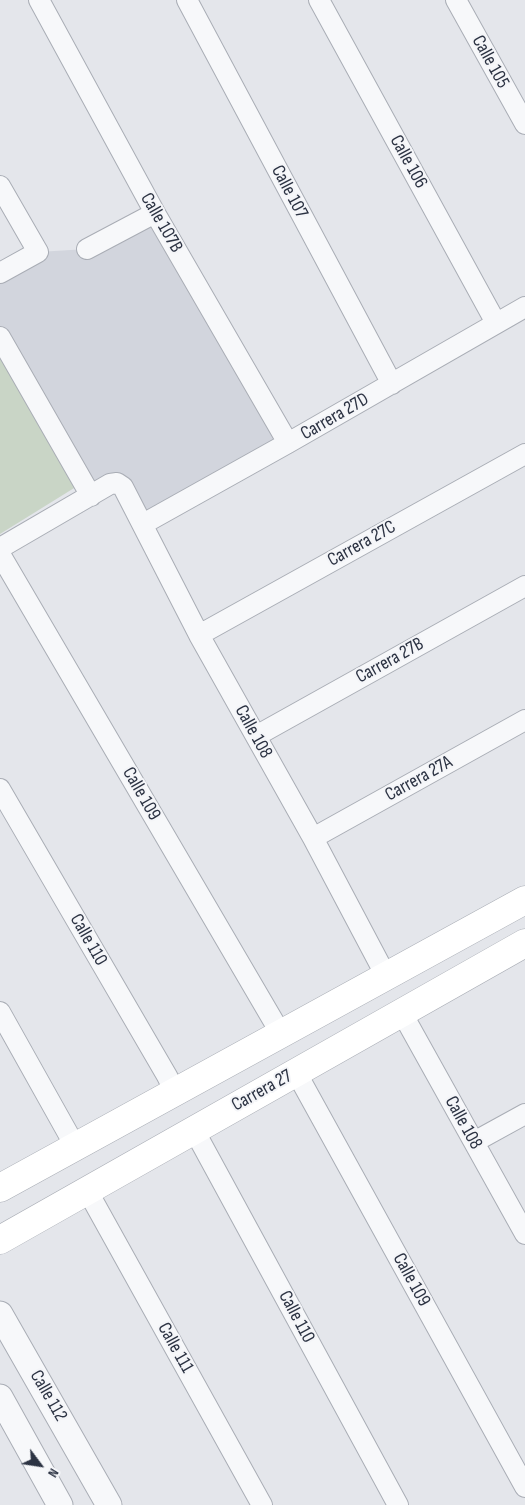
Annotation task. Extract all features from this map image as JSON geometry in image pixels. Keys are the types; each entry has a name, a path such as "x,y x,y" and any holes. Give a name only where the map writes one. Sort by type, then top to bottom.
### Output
{"main road":[{"path":"0,1188 525,900"},
{"name":"Carrera 27","path":"0,1240 525,943"}],"street":[{"name":"Calle 107B","path":"39,0 155,213 288,443"},
{"name":"Calle 107","path":"187,0 392,384"},
{"name":"Calle 106","path":"320,0 496,323"},
{"name":"Calle 105","path":"456,0 525,124"},
{"path":"0,186 38,252 0,273"},
{"path":"87,249 155,213"},
{"name":"Carrera 27D","path":"143,524 392,384 525,306"},
{"path":"0,337 90,496 0,548"},
{"name":"Carrera 27C","path":"199,635 525,454"},
{"name":"Calle 108","path":"90,496 110,484 118,482 123,487 199,635 313,838 386,976"},
{"name":"Calle 109","path":"0,554 281,1034"},
{"name":"Carrera 27B","path":"256,736 525,586"},
{"name":"Carrera 27A","path":"313,838 525,720"},
{"name":"Calle 110","path":"0,789 163,1068 175,1092"},
{"path":"0,1012 75,1146"},
{"name":"Calle 108","path":"402,1012 525,1234"},
{"name":"Calle 109","path":"296,1072 525,1487"},
{"path":"474,1142 525,1114"},
{"name":"Calle 110","path":"194,1130 398,1505"},
{"name":"Calle 111","path":"88,1190 262,1505"},
{"name":"Calle 112","path":"0,1314 109,1505"},
{"path":"0,1397 60,1505"}],"shaded area":[{"path":"155,213 288,443 143,524 123,487 91,496 0,337 0,273 38,252 87,249"}],"green space":[{"path":"0,357 79,485 0,534"}]}
